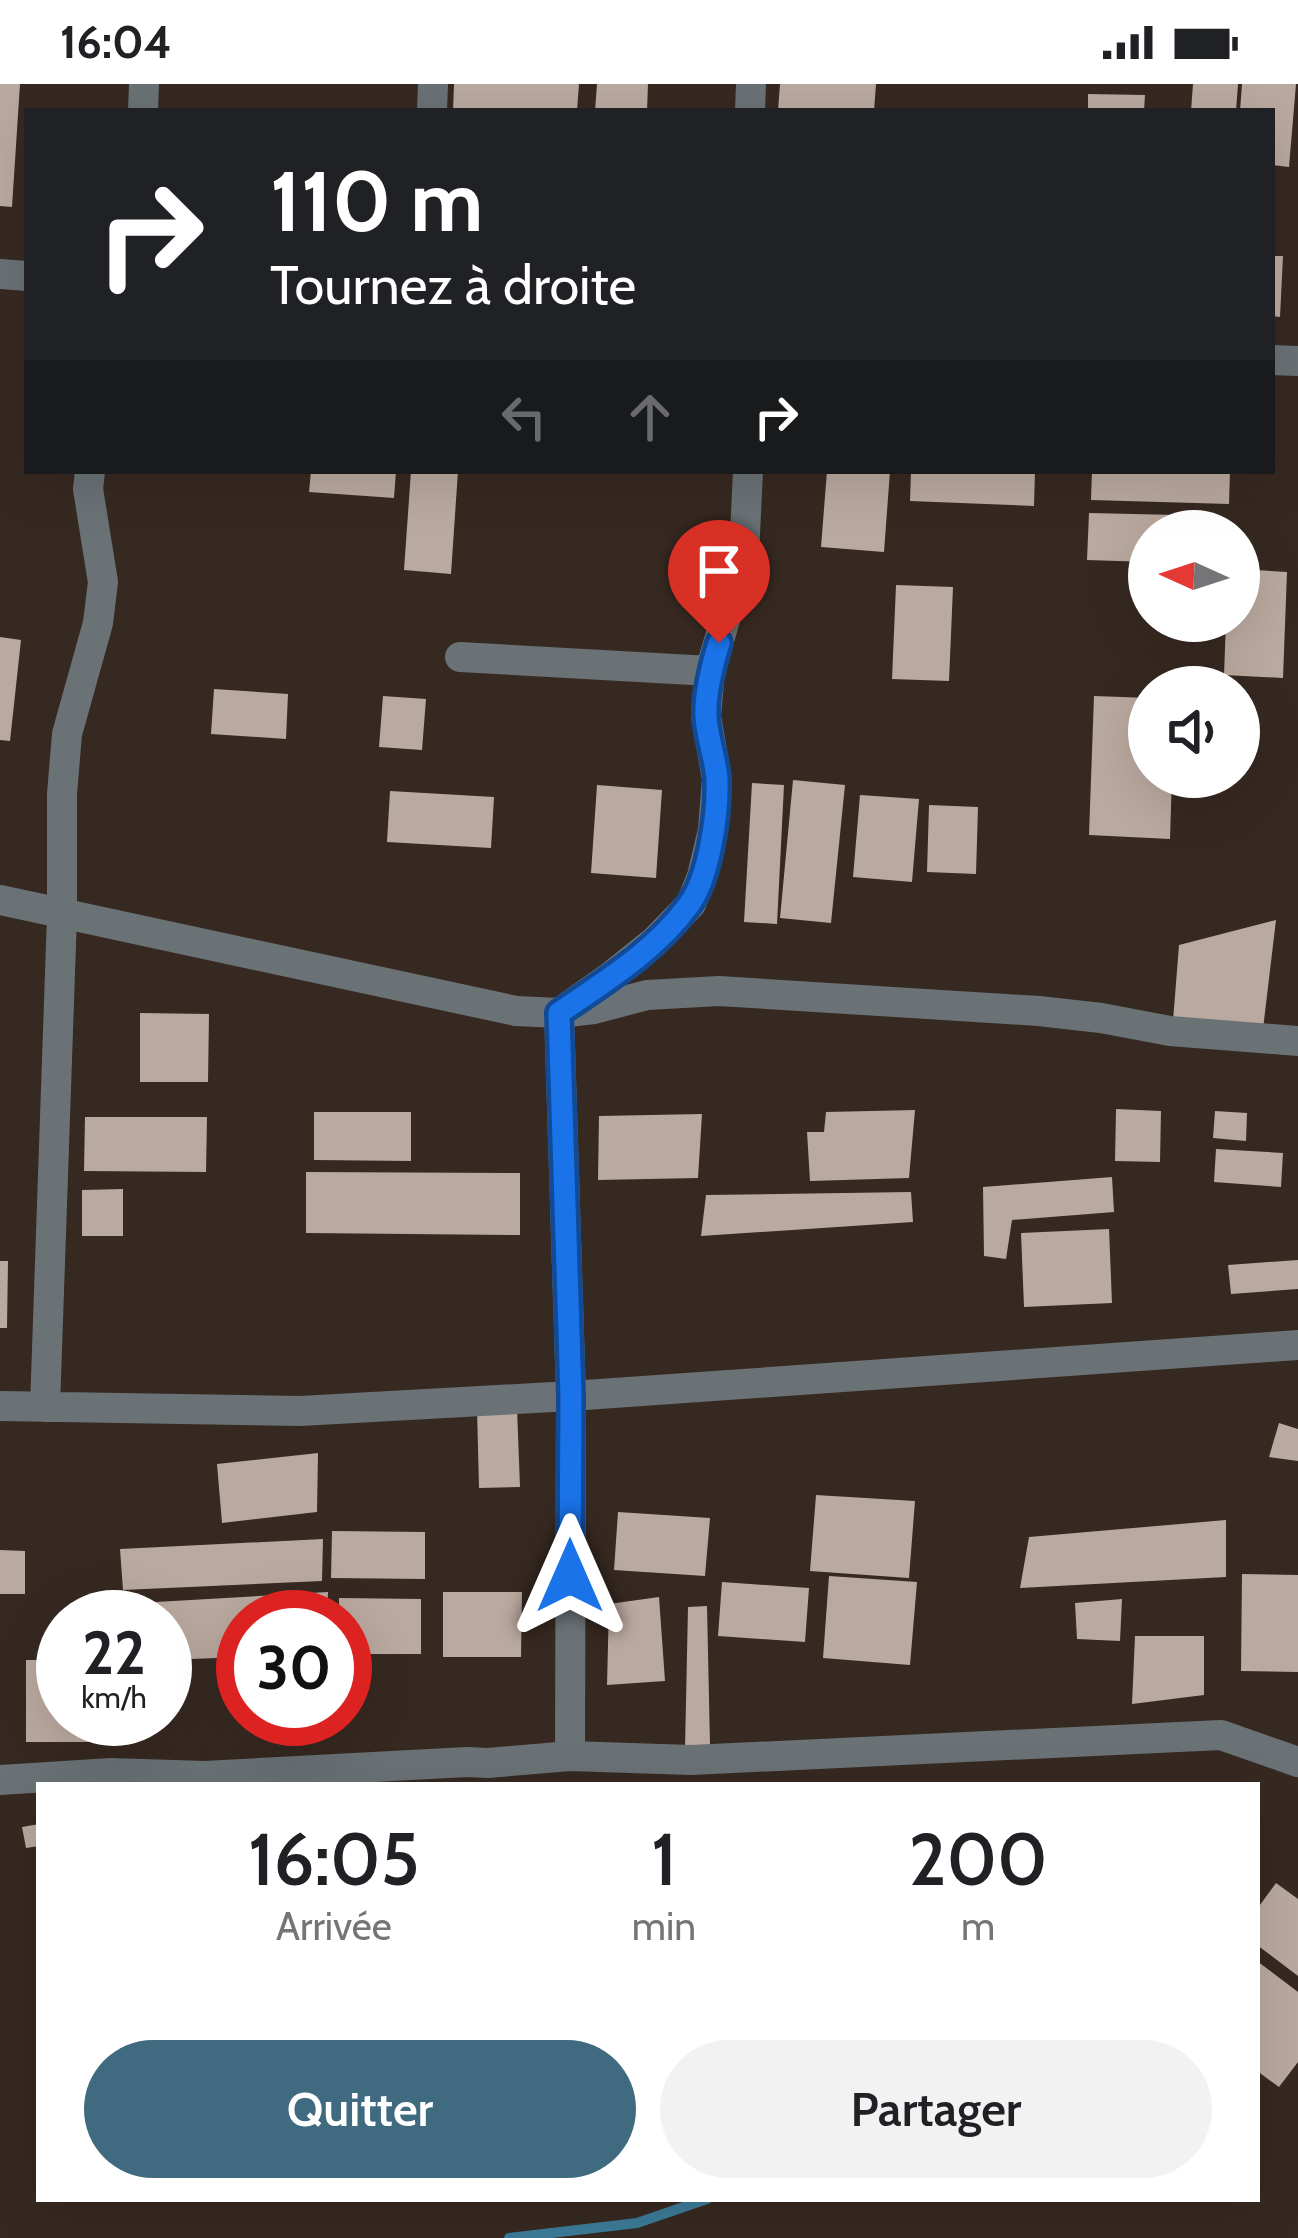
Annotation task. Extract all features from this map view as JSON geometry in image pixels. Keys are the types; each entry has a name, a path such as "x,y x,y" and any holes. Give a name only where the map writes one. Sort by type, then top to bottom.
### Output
{"street":[{"path":"45,1407 62,794 67,734 98,623 103,582 90,474"},
{"path":"559,1013 655,941 691,904 702,876 713,830 717,778 706,716 710,671 744,555 748,474"},
{"path":"460,658 710,671"},
{"path":"0,900 516,1011 559,1013 647,995 719,991 1039,1011 1170,1031 1298,1041"},
{"path":"559,1013 571,1396 570,1756"},
{"path":"0,1406 300,1411 1298,1345"},
{"path":"0,1780 111,1773 205,1776 570,1756 691,1760 1221,1735 1298,1762"}],"building":[{"path":"0,84 20,84 12,207 0,206"},
{"path":"454,84 579,84 577,108 453,108"},
{"path":"597,84 648,84 647,108 595,108"},
{"path":"780,84 876,84 874,108 778,108"},
{"path":"1193,84 1238,84 1236,108 1191,108"},
{"path":"1242,84 1296,84 1289,167 1275,165 1275,108 1240,108"},
{"path":"1088,94 1145,95 1144,108 1088,108"},
{"path":"1275,256 1283,256 1280,317 1275,316"},
{"path":"311,474 396,474 394,498 309,492"},
{"path":"411,474 458,474 451,574 404,570"},
{"path":"827,474 890,474 884,552 821,547"},
{"path":"911,474 1035,474 1034,506 910,501"},
{"path":"1092,474 1230,474 1229,504 1091,500"},
{"path":"1089,513 1128,514 1128,561 1087,560"},
{"path":"1260,570 1287,572 1283,678 1260,677 1260,666 1224,666 1225,642 1260,642"},
{"path":"896,585 953,587 949,681 892,679"},
{"path":"0,637 21,640 10,741 0,740"},
{"path":"214,689 288,694 286,739 211,734"},
{"path":"383,696 426,699 422,750 379,747"},
{"path":"1094,696 1128,697 1128,798 1171,798 1170,839 1089,835"},
{"path":"793,780 845,785 831,923 780,918"},
{"path":"752,783 784,785 777,924 744,922"},
{"path":"597,785 662,790 656,878 591,873"},
{"path":"390,791 494,797 491,848 387,842"},
{"path":"860,795 919,799 912,882 853,877"},
{"path":"929,805 978,807 976,874 927,872"},
{"path":"1276,920 1263,1029 1173,1021 1179,945"},
{"path":"140,1013 209,1014 208,1082 140,1082"},
{"path":"1116,1109 1161,1111 1160,1162 1115,1161"},
{"path":"915,1110 909,1178 810,1181 807,1132 824,1132 826,1112"},
{"path":"1215,1111 1247,1113 1246,1141 1213,1138"},
{"path":"314,1112 411,1112 411,1161 314,1160"},
{"path":"702,1114 698,1178 598,1180 599,1116"},
{"path":"85,1117 207,1117 206,1172 84,1171"},
{"path":"1216,1149 1283,1153 1281,1187 1214,1182"},
{"path":"306,1172 520,1173 520,1235 306,1233"},
{"path":"1112,1177 1114,1212 1012,1220 1006,1259 984,1256 983,1187"},
{"path":"123,1189 123,1236 82,1236 82,1190"},
{"path":"911,1192 913,1222 701,1236 706,1195"},
{"path":"1109,1229 1112,1303 1024,1307 1021,1233"},
{"path":"1298,1260 1298,1289 1231,1294 1228,1265"},
{"path":"0,1261 8,1261 7,1328 0,1328"},
{"path":"517,1408 520,1487 479,1488 477,1409"},
{"path":"1279,1423 1298,1429 1298,1461 1269,1457"},
{"path":"318,1453 317,1512 222,1523 217,1464"},
{"path":"816,1495 915,1501 909,1578 810,1571"},
{"path":"618,1512 710,1518 705,1576 614,1570"},
{"path":"1226,1520 1226,1577 1020,1588 1029,1537"},
{"path":"332,1531 425,1532 425,1579 331,1578"},
{"path":"323,1539 322,1581 123,1590 120,1549"},
{"path":"0,1550 25,1551 25,1594 0,1594"},
{"path":"1242,1574 1298,1575 1298,1672 1241,1671"},
{"path":"829,1576 917,1582 910,1665 823,1658"},
{"path":"722,1582 809,1588 805,1642 718,1636"},
{"path":"443,1592 522,1592 521,1657 443,1657"},
{"path":"659,1597 665,1681 607,1685 609,1604"},
{"path":"216,1598 216,1658 192,1659 192,1600"},
{"path":"372,1598 421,1599 421,1654 372,1654"},
{"path":"1122,1599 1120,1641 1077,1639 1075,1603"},
{"path":"707,1606 710,1745 685,1749 688,1607"},
{"path":"1135,1636 1204,1636 1204,1695 1132,1704"},
{"path":"26,1660 36,1660 36,1742 26,1742"},
{"path":"36,1825 36,1846 26,1848 22,1827"},
{"path":"1276,1883 1298,1899 1298,1976 1260,1947 1260,1905"},
{"path":"1260,1963 1298,1992 1298,2062 1279,2087 1260,2073"}],"waterway":[{"path":"509,2238 637,2223 698,2202"}],"route":[{"path":"570,1576 571,1396 559,1013 655,941 691,904 713,830 717,778 706,716 710,671 719,643"}]}
